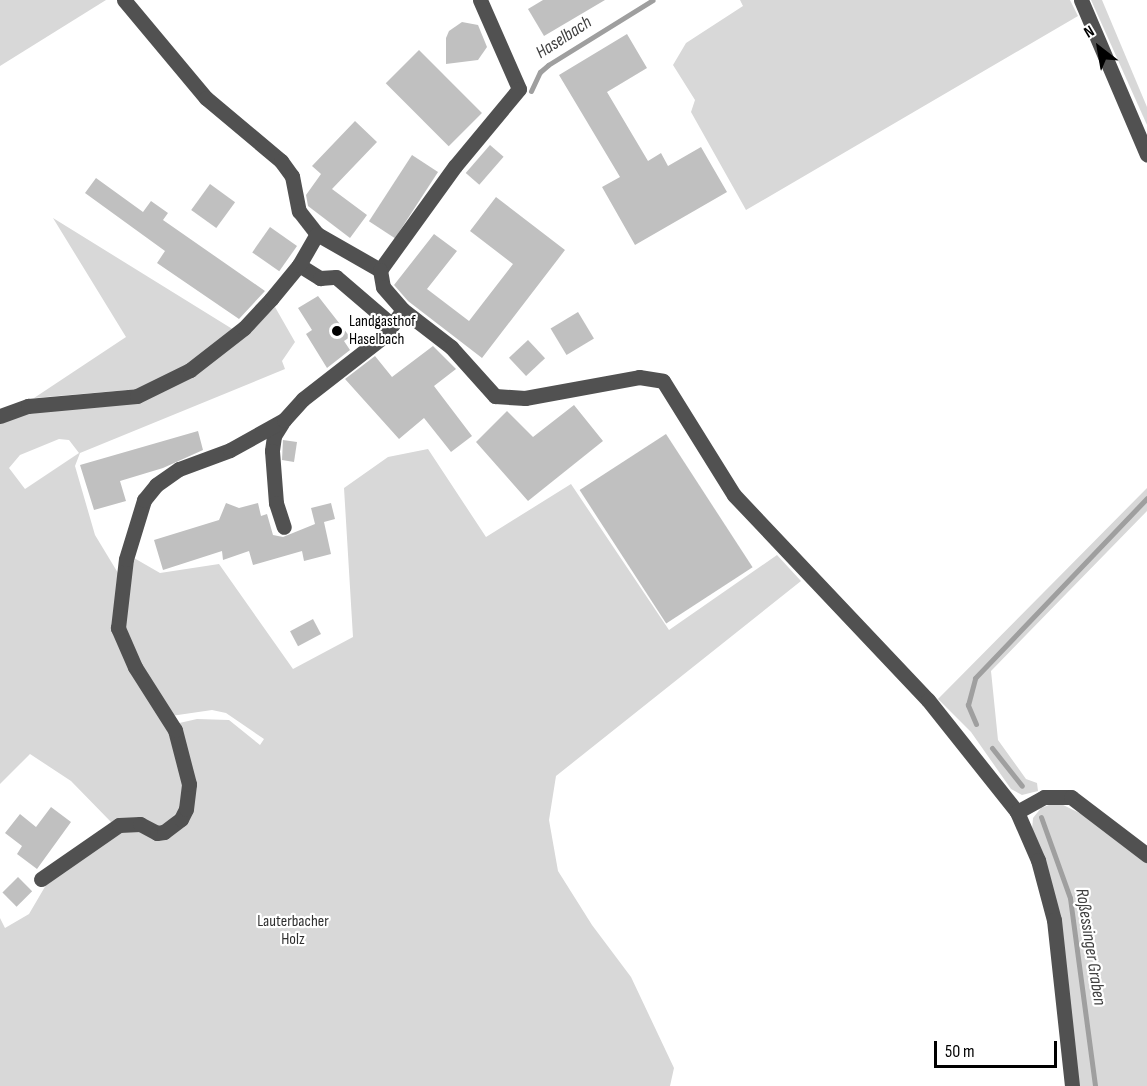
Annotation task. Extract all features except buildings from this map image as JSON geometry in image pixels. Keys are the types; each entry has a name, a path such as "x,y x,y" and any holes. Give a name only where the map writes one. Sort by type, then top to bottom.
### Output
{"street":[{"path":"124,0 206,98 287,169 299,211 317,234 380,270 387,294 403,310 451,347 495,396 525,398 639,377 663,381 734,495 928,699 1017,812 1038,860 1054,920 1072,1086"},
{"path":"380,270 455,166 519,89 480,0"},
{"path":"1081,0 1147,155"},
{"path":"0,416 28,406 137,396 190,370 244,328 299,265 317,234"},
{"path":"299,265 320,278 336,278 392,325"},
{"path":"284,527 276,503 272,451 274,436 284,420 303,399 361,357 403,310"},
{"path":"41,879 119,825 141,824 157,833 181,819 189,784 175,730 135,667 118,628 126,559 135,517 156,484 179,469 230,450 284,420"},
{"path":"1017,812 1044,797 1071,797 1147,855"}],"green space":[{"path":"0,0 106,0 0,66"},
{"path":"740,0 1070,0 1078,16 746,210 691,112 695,100 673,65 686,43 743,6"},
{"path":"1091,0 1102,0 1147,107 1147,125"},
{"path":"53,218 234,330 196,362 139,389 34,398 126,337"},
{"path":"275,307 295,342 282,361 285,369 80,453 75,466 95,535 118,573 115,625 161,713 184,776 183,806 161,829 111,822 71,781 30,754 0,784 0,422 18,414 104,405 204,367 245,337","holes":["59,439 69,440 79,453 25,489 9,468 20,455"]},
{"name":"Lauterbacher Holz","path":"428,449 486,537 571,484 669,630 777,555 801,581 556,776 549,820 558,871 592,925 631,977 674,1068 670,1086 0,1086 0,918 5,928 29,914 46,885 117,830 127,827 154,835 187,815 175,724 197,719 229,720 260,745 264,739 226,713 212,710 171,716 122,632 134,558 160,573 219,564 293,669 353,637 344,488 388,457"},
{"path":"1147,488 1147,511 991,671 998,740 1026,779 1037,783 1038,791 1022,795 1011,789 971,732 938,699"},
{"path":"1057,802 1100,823 1147,861 1147,1086 1079,1086 1061,921 1032,830 1033,818 1041,808"}],"waterway":[{"name":"Haselbach","path":"531,91 540,72 548,65 653,0"},
{"path":"976,724 968,705 975,678 1147,498"},
{"path":"992,748 1022,786"},
{"name":"Roßessinger Graben","path":"1041,817 1070,898 1095,1086"}],"place":[{"name":"Landgasthof Haselbach","path":"337,331"}]}
